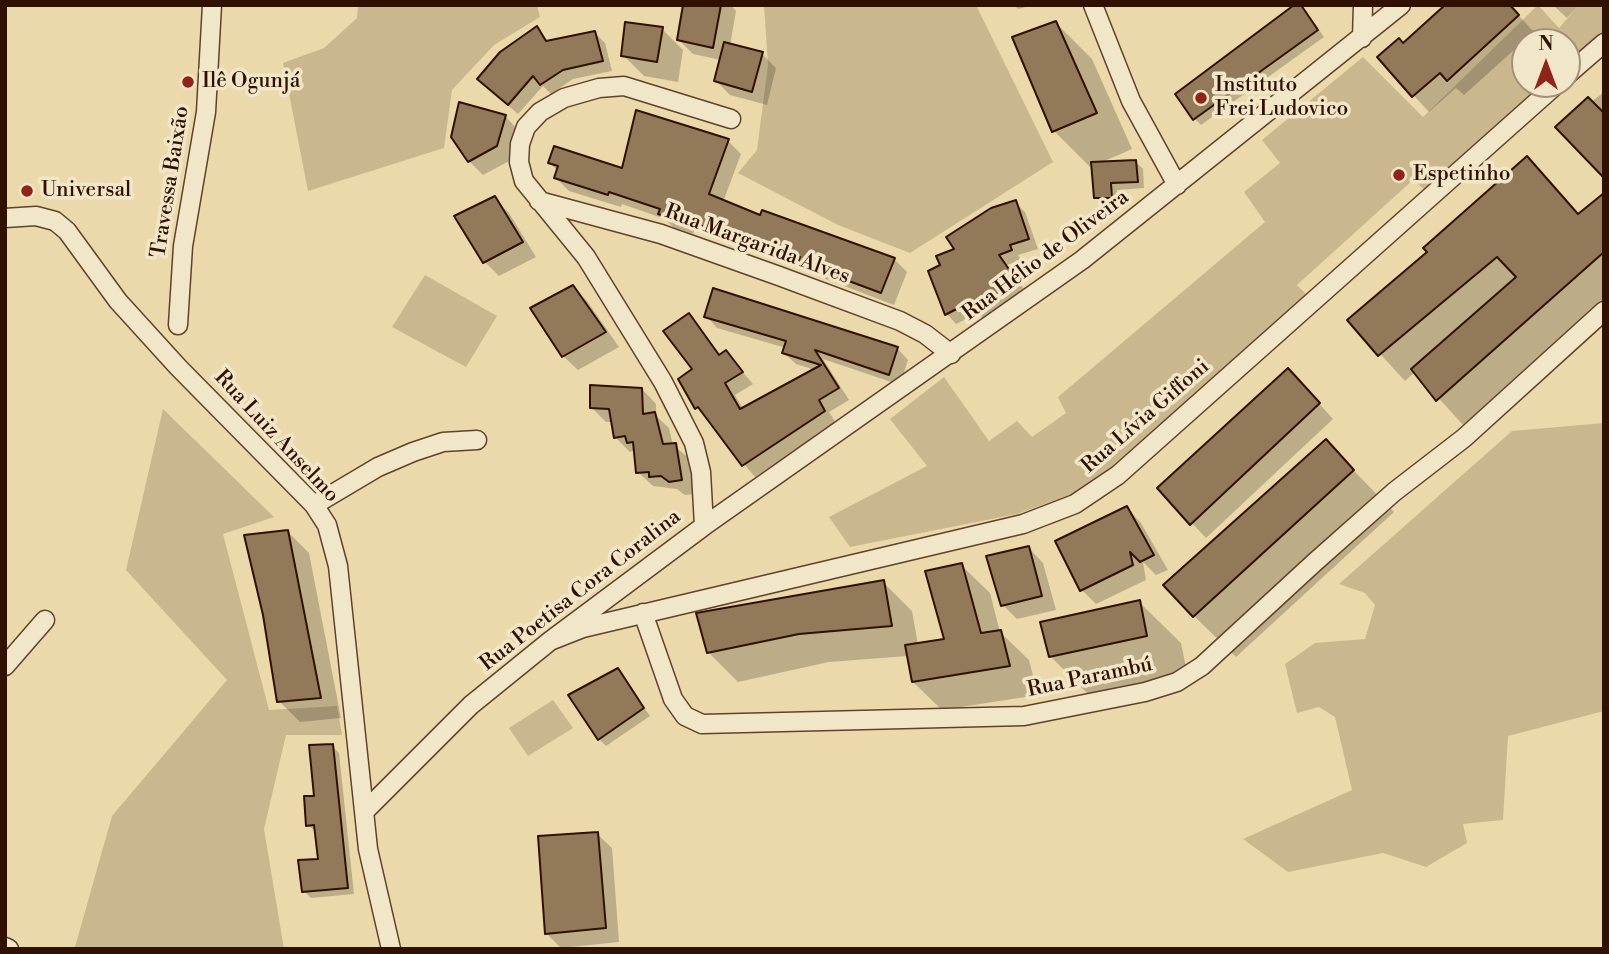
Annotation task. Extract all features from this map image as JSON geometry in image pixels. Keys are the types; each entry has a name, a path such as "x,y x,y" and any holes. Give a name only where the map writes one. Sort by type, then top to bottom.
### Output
{"street":[{"name":"Travessa Baixão","path":"178,325 183,246 206,112 212,5"},
{"path":"1093,5 1131,102 1177,186"},
{"path":"1362,38 1363,5"},
{"name":"Rua Hélio de Oliveira","path":"704,526 1082,260 1401,5"},
{"path":"1581,63 1604,43"},
{"name":"Rua Poetisa Cora Coralina","path":"364,812 471,705 550,641 704,526 701,472 683,421 663,382 586,257 524,181 519,162 520,144 526,127 540,112 564,98 599,88 624,86 731,119"},
{"name":"Rua Lívia Giffoni","path":"550,641 583,628 643,613 1023,524 1075,504 1118,475 1541,98"},
{"name":"Rua Margarida Alves","path":"539,201 661,234 900,321 925,334 951,354"},
{"name":"Rua Luiz Anselmo","path":"5,218 36,216 55,221 67,231 118,300 178,367 314,505 327,525 338,566 373,882 391,949"},
{"name":"Rua Parambú","path":"643,613 673,699 685,716 702,724 1024,716 1145,692 1177,682 1202,666 1315,562 1464,438 1604,311"},
{"path":"314,505 378,467 413,452 443,442 477,440"},
{"path":"5,666 45,620"}],"shaded area":[{"path":"358,5 537,5 540,17 494,45 452,90 444,148 308,191 283,63 324,48 357,18"},
{"path":"764,5 976,5 1053,162 910,253 838,225 738,173 757,150 768,65"},
{"path":"1538,5 1559,28 1514,28"},
{"path":"1579,5 1604,5 1604,34 1581,54 1581,28 1559,28"},
{"path":"1511,31 1511,98 1530,98 1425,190 1413,180 1297,285 1308,296 1086,489 1017,514 850,547 829,517 927,466 890,419 944,377 989,441 1017,421 1032,437 1066,413 1058,397 1265,222 1244,192 1280,163 1262,140 1363,57 1423,117"},
{"path":"425,275 497,316 466,367 392,327"},
{"path":"163,409 274,517 223,534 269,710 337,706 342,735 286,735 264,829 284,949 75,947 112,816 227,680 126,570"},
{"path":"1604,423 1604,711 1508,736 1503,820 1463,824 1467,843 1426,867 1383,853 1288,872 1243,839 1352,790 1335,717 1319,707 1297,713 1285,664 1315,643 1365,639 1375,605 1365,593 1339,584 1512,431"},
{"path":"553,700 573,728 528,756 509,728"}],"building":[{"path":"683,5 721,5 713,48 677,40"},
{"path":"1294,5 1301,5 1318,30 1193,120 1175,94"},
{"path":"1445,5 1510,5 1519,15 1447,81 1440,73 1412,97 1377,57 1399,38 1403,43"},
{"path":"1056,21 1097,113 1052,132 1012,37"},
{"path":"625,22 663,27 657,62 621,56"},
{"path":"537,26 546,41 595,31 603,61 563,70 540,85 533,76 508,105 477,79 500,52"},
{"path":"724,42 763,52 752,92 714,81"},
{"path":"1588,97 1604,113 1604,178 1555,127"},
{"path":"459,102 506,115 497,146 468,162 451,137"},
{"path":"636,110 729,139 709,194 760,215 762,210 895,258 881,293 798,262 800,257 738,231 735,239 682,218 680,222 658,214 660,209 554,178 558,166 548,163 554,146 622,168"},
{"path":"1527,156 1578,214 1604,193 1604,252 1436,401 1411,369 1516,277 1497,257 1378,356 1347,320 1427,252 1423,248"},
{"path":"1136,160 1138,182 1111,183 1112,198 1094,198 1091,162"},
{"path":"495,196 523,242 483,263 454,216"},
{"path":"1016,200 1029,239 1010,245 1012,250 999,255 1020,285 974,312 970,302 945,315 928,271 940,265 936,256 954,249 946,237 991,208"},
{"path":"573,285 606,332 562,357 530,308"},
{"path":"713,288 898,347 889,375 815,350 839,388 819,400 825,411 742,466 698,407 695,409 678,379 692,369 663,331 689,313 719,355 726,350 743,372 725,383 740,409 821,365 782,353 786,341 704,317"},
{"path":"1288,368 1320,403 1190,525 1157,488"},
{"path":"590,385 642,388 643,414 655,412 663,444 676,443 682,480 669,482 661,476 649,477 649,472 636,473 633,442 627,443 625,436 614,438 609,409 590,408"},
{"path":"1326,439 1354,470 1193,617 1163,585"},
{"path":"1127,506 1154,555 1140,562 1130,552 1133,565 1080,591 1055,541"},
{"path":"288,530 321,698 277,702 263,615 244,535"},
{"path":"1029,546 1042,596 1001,606 986,556"},
{"path":"962,563 981,633 1001,630 1010,666 912,682 905,645 944,639 925,571"},
{"path":"884,580 892,626 799,634 707,653 696,613"},
{"path":"1140,600 1147,636 1049,657 1040,622"},
{"path":"618,668 644,708 598,740 568,695"},
{"path":"333,744 348,888 302,892 298,860 318,859 314,825 306,826 304,796 314,796 309,745"},
{"path":"598,832 606,928 545,934 538,836"}],"place":[{"name":"Ilê Ogunjá","path":"188,82"},
{"name":"Instituto Frei Ludovico","path":"1201,98"},
{"name":"Espetinho","path":"1399,175"},
{"name":"Universal","path":"27,191"}]}
